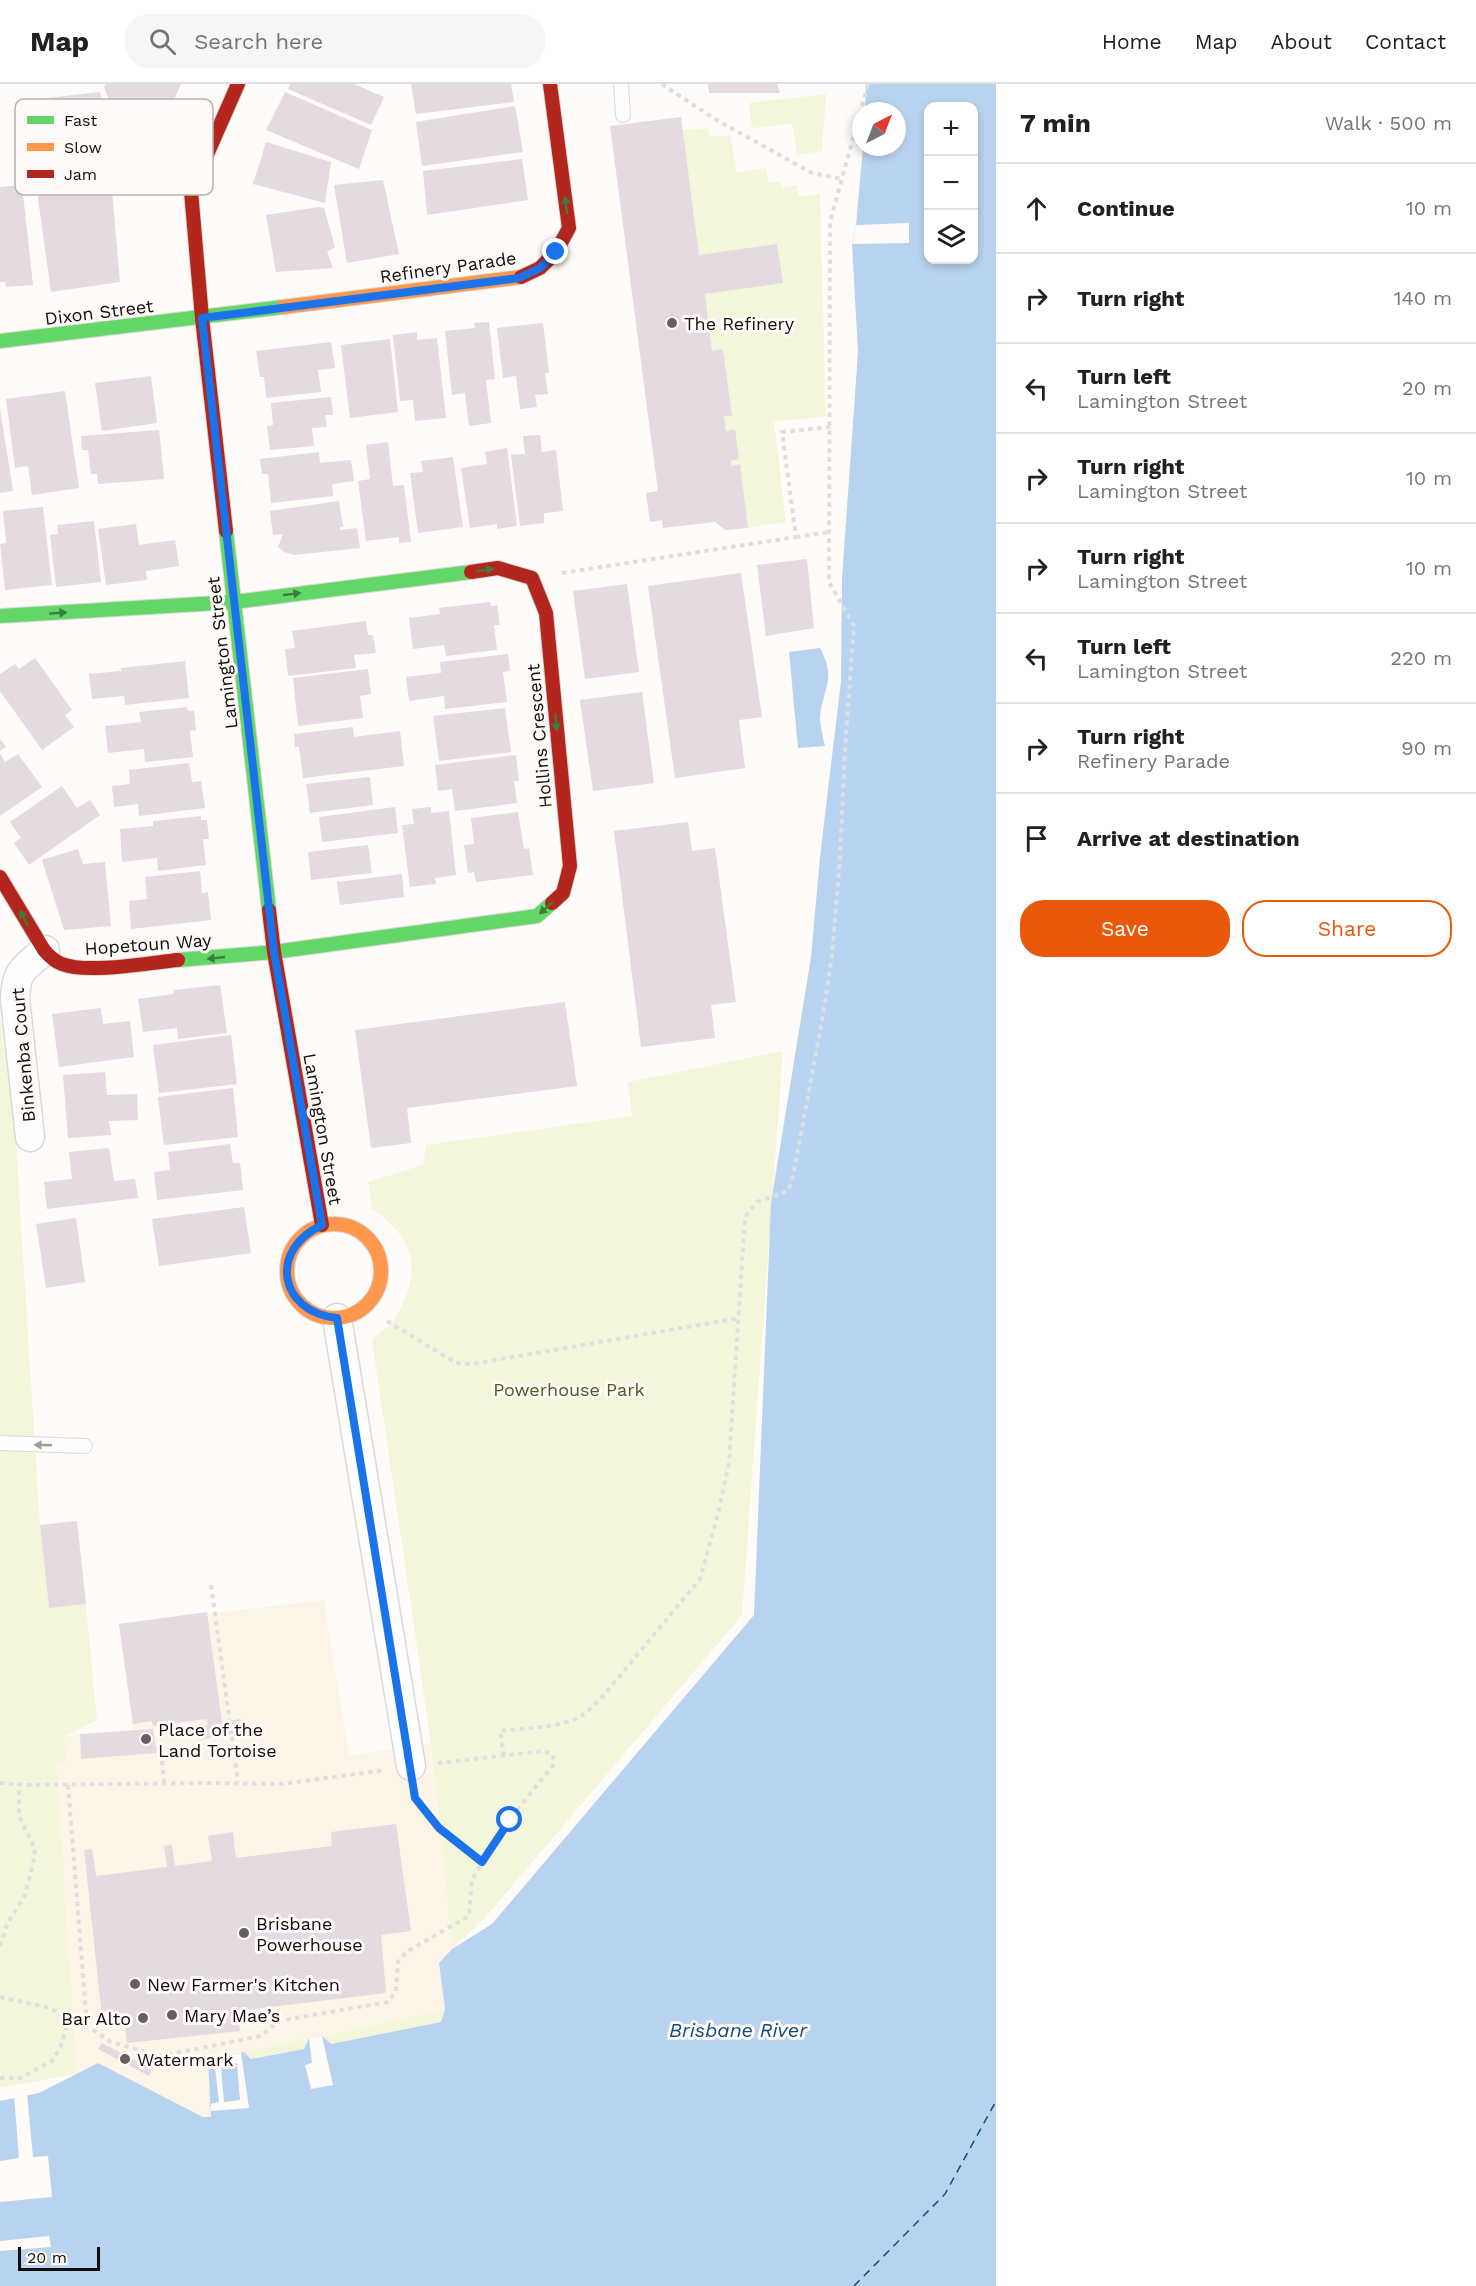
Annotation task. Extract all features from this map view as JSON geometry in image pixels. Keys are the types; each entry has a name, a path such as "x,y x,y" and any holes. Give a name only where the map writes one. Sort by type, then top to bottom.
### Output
{"street":[{"name":"Lamington Street","path":"213,141 238,84"},
{"name":"Refinery Parade","path":"202,318 519,278 540,268 556,252 569,228 550,84"},
{"name":"Lamington Street","path":"191,195 202,318 274,952 322,1225"},
{"name":"Dixon Street","path":"0,341 202,318"},
{"path":"0,616 234,602 498,568 532,578"},
{"name":"Hollins Crescent","path":"274,952 537,916 563,893 570,866 546,613 532,578"},
{"name":"Hopetoun Way","path":"0,878 9,886 31,932 59,964 89,968 274,952"},
{"name":"Binkenba Court","path":"30,1137 15,983 19,972 45,950"},
{"name":"Lamington Street","path":"338,1224 353,1227 366,1236 376,1248 381,1263 379,1287 366,1307 353,1315 337,1318 321,1316 306,1309 296,1299 289,1286 287,1271 289,1256 296,1242 308,1231 322,1225 338,1224"},
{"path":"337,1318 411,1766"}],"lane":[{"path":"621,84 623,115"},
{"path":"0,1443 85,1446"}],"path":[{"path":"662,84 713,118 812,173 842,179"},
{"path":"504,1756 500,1731 559,1723 587,1712 604,1695 700,1579 718,1514 729,1462 745,1217 757,1202 788,1191 793,1176 832,955 854,626 829,582 830,222 868,84"},
{"path":"796,537 782,432 831,427"},
{"path":"532,578 830,532"},
{"path":"387,1321 456,1363 472,1364 740,1317"},
{"path":"211,1585 238,1782"},
{"path":"128,1750 161,1749 164,1783"},
{"path":"0,1783 68,1785 238,1782 282,1784 544,1751 553,1755 554,1764 510,1820 482,1862 472,1880 469,1916 406,1952 398,1962 396,1990 388,2001 278,2021 261,2036 161,2056 111,2042 87,2026 46,2007 0,1997"},
{"path":"411,1766 415,1798 430,1820 482,1862"},
{"path":"0,1946 8,1922 24,1897 35,1849 19,1816 19,1784"},
{"path":"68,1785 87,2026"},
{"path":"0,2078 20,2078 52,2061 60,2048 70,2018"}],"shaded area":[{"path":"324,1600 349,1756 431,1743 452,1949 439,1963 445,2009 208,2060 211,2117 203,2117 98,2063 77,2074 57,1764 67,1763 65,1736 133,1730 119,1624"}],"green space":[{"path":"826,94 822,151 797,155 792,124 752,128 749,103"},
{"path":"708,128 710,137 730,135 737,172 766,168 769,183 780,182 782,187 797,185 799,196 820,194 826,416 774,422 786,522 748,528 739,464 731,466 731,461 739,459 734,429 726,431 724,416 731,416 723,350 712,351 705,294 782,283 777,245 699,255 682,130"},
{"path":"0,1013 16,1144 40,1525 49,1607 86,1604 97,1720 65,1736 67,1763 57,1765 77,2074 0,2088"},
{"name":"Powerhouse Park","path":"783,1051 742,1615 484,1919 452,1949 431,1743 372,1340 391,1324 403,1304 409,1288 411,1259 398,1233 372,1209 368,1182 423,1165 426,1145 632,1116 628,1082"},
{"path":"445,2009 441,2022 331,2044 322,2036"},
{"path":"309,2038 304,2049 251,2059 244,2052"}],"water":[{"name":"Brisbane River","path":"866,84 996,84 996,2286 0,2286 0,2101 39,2093 98,2063 203,2117 211,2117 208,2060 244,2052 251,2059 304,2049 309,2038 322,2036 331,2044 441,2022 445,2009 439,1963 452,1949 492,1924 754,1615 771,1203 811,957 820,857 841,681 842,578 858,352 852,244 862,156 906,156 906,102 865,102"},
{"path":"820,648 828,668 828,683 820,717 825,746 798,748 789,652"}],"pier":[{"path":"909,223 909,243 852,244 856,225"},
{"path":"322,2036 333,2085 311,2089 305,2065 312,2063 309,2038"},
{"path":"241,2053 249,2108 211,2111 211,2104 219,2102 214,2059","holes":["237,2063 240,2100 224,2102 221,2067"]},
{"path":"27,2093 33,2157 48,2156 52,2197 0,2202 0,2161 19,2158 14,2095"},
{"path":"49,2236 51,2247 0,2251 0,2241"}],"building":[{"path":"106,84 181,84 174,99 108,99 104,87"},
{"path":"290,84 354,84 384,97 371,125 288,89"},
{"path":"411,84 511,84 514,102 416,114"},
{"path":"708,84 777,84 780,93 709,93"},
{"path":"100,92 102,99 39,99"},
{"path":"285,92 372,130 359,169 266,130"},
{"path":"515,106 523,152 422,166 416,122"},
{"name":"The Refinery","path":"681,117 699,255 777,244 783,283 705,294 712,351 723,349 732,416 724,416 726,431 735,429 739,459 731,461 731,466 740,464 748,528 725,530 715,522 663,528 662,520 650,522 646,493 658,491 610,126"},
{"path":"266,142 331,162 325,203 253,184"},
{"path":"522,159 528,200 427,215 423,171"},
{"path":"383,180 399,254 347,263 334,185"},
{"path":"15,186 15,195 23,195 33,285 6,287 5,282 0,282 0,187"},
{"path":"38,195 112,195 120,282 51,292"},
{"path":"324,208 335,247 327,252 333,268 276,272 266,215"},
{"path":"489,322 495,379 486,380 491,423 469,426 465,393 452,395 445,331 475,328 474,323"},
{"path":"543,323 549,373 545,373 548,394 535,395 537,407 520,409 516,376 503,378 497,328"},
{"path":"417,332 417,340 437,338 446,418 415,421 413,400 400,401 393,335"},
{"path":"390,339 398,412 350,418 341,345"},
{"path":"331,342 335,368 318,370 321,392 266,398 264,377 260,377 256,351"},
{"path":"151,376 157,423 102,431 95,383"},
{"path":"65,391 79,488 32,495 28,466 15,468 6,399"},
{"path":"331,397 333,415 325,415 327,427 312,428 314,446 270,450 267,426 273,425 271,403"},
{"path":"0,409 13,491 0,493"},
{"path":"159,430 164,479 98,484 97,474 91,474 88,450 82,450 81,436"},
{"path":"540,435 542,452 556,450 563,511 544,513 544,523 520,526 511,455 525,454 523,436"},
{"path":"388,442 393,486 404,485 411,542 399,543 399,537 366,541 358,481 370,479 366,445"},
{"path":"507,448 517,526 497,529 497,524 470,528 461,468 487,464 485,452"},
{"path":"319,452 320,463 351,460 354,481 332,484 333,496 271,503 268,474 262,474 260,459"},
{"path":"453,457 463,527 418,533 410,473 423,472 421,461"},
{"path":"339,501 343,527 340,527 340,530 357,528 360,548 294,555 278,547 283,534 273,535 270,511"},
{"path":"43,507 52,585 5,590 0,544 6,543 3,511"},
{"path":"94,521 101,582 56,587 50,535 58,534 57,525"},
{"path":"136,524 139,545 175,540 179,566 146,571 147,580 106,585 98,529"},
{"path":"807,559 814,628 766,636 757,565"},
{"path":"741,573 762,717 739,720 745,768 675,778 648,586"},
{"path":"627,584 639,672 585,679 573,591"},
{"path":"490,602 491,606 497,605 500,625 494,625 497,650 446,656 444,645 413,649 409,618 440,614 439,608"},
{"path":"366,621 368,635 373,635 376,653 354,655 356,668 288,676 285,649 295,648 292,631"},
{"path":"508,654 510,671 503,672 507,702 445,709 444,696 409,701 406,677 441,673 440,662"},
{"path":"35,658 72,710 65,715 74,727 42,750 0,691 0,674 15,664 19,669"},
{"path":"185,661 189,698 125,705 124,696 92,699 89,674"},
{"path":"368,669 371,694 360,696 363,718 298,726 293,678"},
{"path":"642,692 654,783 593,791 580,700"},
{"path":"187,707 188,711 194,711 196,730 190,731 193,757 145,762 144,749 108,753 105,726 141,722 139,712"},
{"path":"505,708 511,752 439,761 433,716"},
{"path":"353,727 354,737 400,731 404,766 303,778 299,747 295,747 294,734"},
{"path":"0,739 6,747 0,751"},
{"path":"0,754 5,762 18,754 42,787 0,816"},
{"path":"516,755 519,781 514,781 517,803 455,811 452,789 438,791 435,765"},
{"path":"189,763 192,782 201,781 205,808 139,816 138,804 114,807 112,786 130,784 129,770"},
{"path":"370,777 373,805 310,813 306,784"},
{"path":"62,786 77,808 90,800 100,815 29,865 14,843 21,838 10,822"},
{"path":"395,807 398,833 322,842 319,817"},
{"path":"431,807 431,813 449,811 456,875 435,878 436,884 410,887 402,825 414,824 412,809"},
{"path":"518,812 524,849 529,848 533,875 476,882 474,872 468,873 464,845 474,844 471,818"},
{"path":"201,816 201,820 207,820 209,839 203,839 206,865 158,871 157,858 122,862 120,829 153,826 153,821"},
{"path":"688,822 692,851 715,848 736,1002 711,1005 715,1038 641,1047 614,831"},
{"path":"368,845 372,873 311,880 308,852"},
{"path":"78,849 83,864 105,862 111,926 64,930 42,860"},
{"path":"200,871 202,893 208,892 211,920 131,929 129,901 147,899 145,877"},
{"path":"402,874 404,897 340,905 337,882"},
{"path":"220,985 227,1033 178,1039 177,1028 143,1032 138,999 174,994 174,990"},
{"path":"565,1002 577,1086 407,1108 411,1143 371,1148 355,1030"},
{"path":"101,1008 103,1024 130,1021 134,1057 59,1067 52,1014"},
{"path":"231,1035 237,1084 159,1093 153,1045"},
{"path":"105,1072 107,1095 137,1094 138,1120 109,1121 111,1135 68,1138 63,1075"},
{"path":"233,1088 238,1137 164,1145 158,1097"},
{"path":"230,1144 233,1163 240,1163 243,1190 157,1200 154,1172 170,1170 168,1152"},
{"path":"109,1148 114,1181 135,1179 138,1198 47,1209 44,1182 72,1179 69,1152"},
{"path":"244,1207 251,1253 159,1266 152,1219"},
{"path":"76,1218 85,1282 46,1288 36,1224"},
{"path":"77,1521 86,1604 49,1608 40,1525"},
{"path":"207,1612 222,1722 240,1719 242,1732 199,1740 196,1727 208,1725 207,1719 153,1726 152,1721 133,1724 119,1624"},
{"path":"153,1729 157,1753 81,1759 80,1734"},
{"name":"Brisbane Powerhouse","path":"396,1824 411,1931 381,1935 386,1993 237,2011 240,2031 127,2043 125,2024 103,2026 84,1850 92,1849 96,1876 167,1867 164,1846 172,1845 175,1866 212,1861 208,1836 233,1832 236,1858 332,1846 331,1832"},
{"path":"102,2043 152,2069 149,2076 98,2049"}],"ferry route":[{"path":"854,2286 945,2194 996,2101"}],"traffic: fast":[{"path":"0,341 283,307"},
{"path":"226,531 269,910"},
{"path":"0,616 234,602 471,572"},
{"path":"178,960 274,952 537,916 552,903"}],"traffic: slow":[{"path":"283,307 521,277"},
{"path":"334,1224 352,1228 367,1238 377,1253 381,1271 377,1289 367,1304 352,1314 334,1318 316,1314 301,1304 291,1289 287,1271 291,1253 301,1238 316,1228 334,1224"}],"traffic: jam":[{"path":"213,141 238,84"},
{"path":"521,277 540,268 556,252 569,228 550,84"},
{"path":"191,195 202,318 226,531"},
{"path":"471,572 498,568 532,578 546,613 570,866 563,893 552,903"},
{"path":"0,877 44,950 59,963 73,967 102,968 178,960"},
{"path":"269,910 274,952 322,1225"}],"place":[{"name":"The Refinery","path":"672,323"},
{"name":"Place of the Land Tortoise","path":"146,1739"},
{"name":"Brisbane Powerhouse","path":"244,1933"},
{"name":"New Farmer's Kitchen","path":"135,1984"},
{"name":"Mary Mae’s","path":"172,2015"},
{"name":"Bar Alto","path":"143,2018"},
{"name":"Watermark","path":"125,2059"}],"route":[{"path":"510,1820 482,1862 430,1820 415,1798 337,1318 321,1316 306,1309 296,1299 289,1286 287,1271 289,1256 296,1242 308,1231 322,1225 274,952 202,318 519,278 540,268 556,252"}]}
